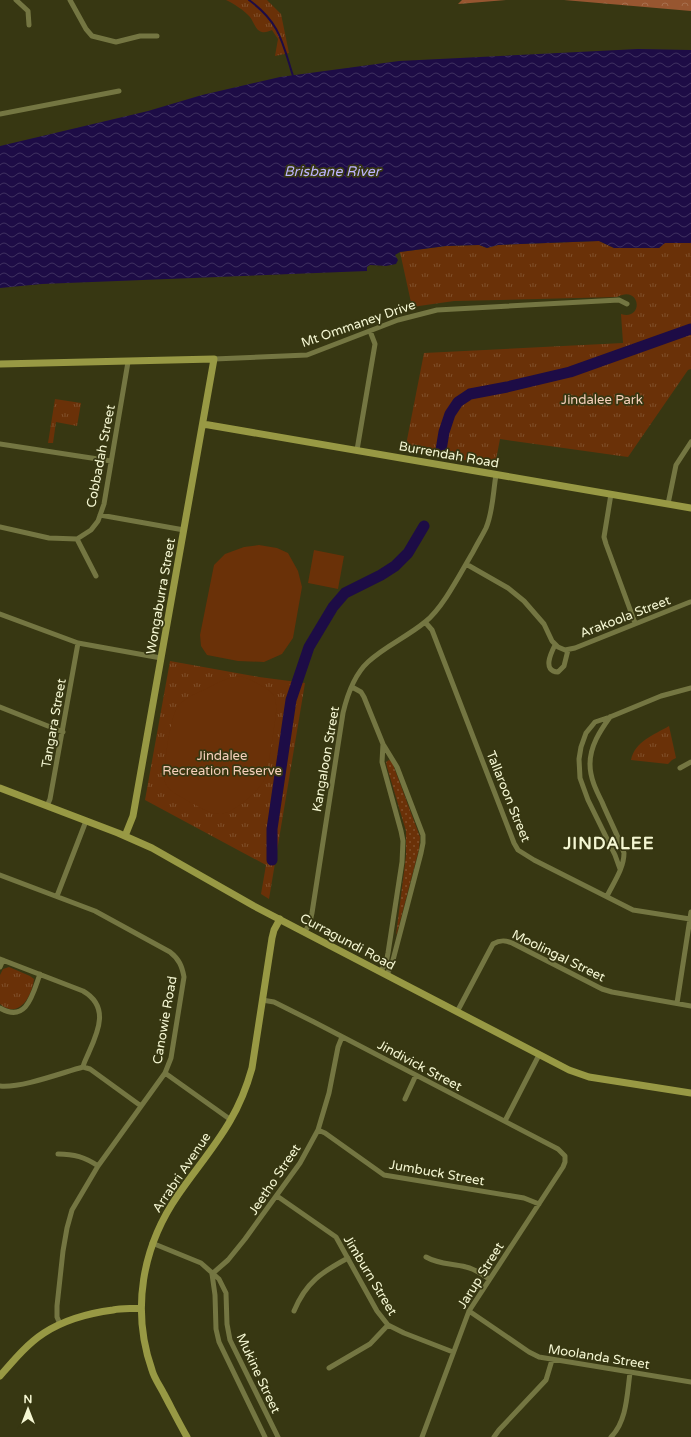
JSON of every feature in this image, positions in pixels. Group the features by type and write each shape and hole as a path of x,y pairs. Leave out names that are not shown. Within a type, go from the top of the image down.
{"street":[{"path":"16,0 28,11 29,25"},
{"path":"70,0 86,29 92,36 116,42 140,36 157,36"},
{"path":"0,114 119,91"},
{"name":"Mt Ommaney Drive","path":"0,364 128,362 307,356 370,331 428,312 454,308 619,300 627,304"},
{"path":"357,450 374,344 370,331"},
{"name":"Wongaburra Street","path":"126,836 133,816 214,359"},
{"name":"Cobbadah Street","path":"78,539 91,530 98,521 104,504 128,362"},
{"name":"Burrendah Road","path":"203,424 691,508"},
{"path":"668,504 676,466 691,442"},
{"path":"0,444 111,461"},
{"name":"Kangaloon Street","path":"305,932 310,922 312,913 343,713 352,687 368,662 381,651 425,622 435,612 466,564 486,528 496,475"},
{"path":"610,494 604,537 635,623"},
{"path":"100,515 184,530"},
{"path":"0,527 49,538 78,539 96,576"},
{"path":"466,564 508,588 524,601 544,624 555,645"},
{"name":"Arakoola Street","path":"568,650 562,669 558,672 549,668 548,662 555,645 562,649 568,650 690,602"},
{"path":"0,614 78,643 161,658"},
{"name":"Tallaroon Street","path":"425,622 432,630 518,850 534,860 633,910 690,919"},
{"name":"Tangara Street","path":"48,806 63,732 78,643"},
{"path":"352,687 361,692 364,697 382,741 398,767 421,828 423,840 421,853 399,935 384,974"},
{"path":"620,869 588,800 580,778 579,759 586,733 595,722 661,696 691,688"},
{"path":"0,707 63,732"},
{"path":"607,896 624,860 624,853 591,776 590,764 596,738 610,717"},
{"path":"382,741 382,762 403,841 402,862 384,974"},
{"path":"680,768 691,762"},
{"name":"Curragundi Road","path":"0,788 126,836 152,848 280,919 569,1070 582,1075 691,1093"},
{"path":"57,896 86,821"},
{"name":"Canowie Road","path":"0,875 95,911 170,952 177,957 184,977 171,1058 165,1073 98,1166 72,1210 63,1251 57,1306 57,1317 60,1324"},
{"path":"677,1003 691,912"},
{"name":"Arrabri Avenue","path":"187,1437 152,1371 144,1341 141,1308 146,1265 158,1227 174,1201 231,1120 247,1087 252,1068 272,938 274,930 280,919"},
{"name":"Moolingal Street","path":"458,1012 494,944 500,940 512,943 602,989 691,1006"},
{"path":"0,967 1,960 40,974 91,996 97,1005 99,1012 97,1033 83,1067"},
{"path":"0,1008 13,1012 26,1007 30,1002 40,974"},
{"name":"Jindivick Street","path":"262,1000 274,1002 283,1006 558,1149 565,1156"},
{"name":"Jeetho Street","path":"212,1274 228,1260 245,1239 300,1163 318,1130 329,1093 338,1047 342,1037"},
{"path":"505,1121 539,1055"},
{"path":"0,1086 9,1087 83,1067 90,1069 142,1106"},
{"path":"165,1073 231,1120"},
{"path":"405,1099 416,1076"},
{"name":"Jumbuck Street","path":"318,1130 325,1133 384,1175 524,1198 539,1204"},
{"path":"58,1154 78,1155 89,1159 98,1166"},
{"name":"Jarup Street","path":"422,1437 469,1311 563,1167 565,1156"},
{"name":"Jimburn Street","path":"277,1196 336,1237 377,1311 388,1325 404,1333 453,1352"},
{"name":"Mukine Street","path":"152,1243 197,1261 220,1280 226,1293 227,1328 230,1340 278,1437"},
{"path":"426,1257 435,1262 466,1267 489,1279"},
{"path":"294,1311 298,1300 311,1282 327,1269 348,1258"},
{"name":"Mukine Street","path":"212,1274 215,1296 216,1325 219,1342 265,1437"},
{"path":"0,1376 20,1354 43,1333 60,1324 82,1316 114,1310 141,1308"},
{"name":"Moolanda Street","path":"469,1311 529,1352 539,1357 691,1382"},
{"path":"330,1368 370,1344 388,1325"},
{"path":"494,1437 546,1380 552,1360"},
{"path":"611,1437 622,1417 625,1407 630,1373"}],"green space":[{"path":"226,0 267,0 281,14 289,53 275,56 278,39 272,30 264,32 260,31 256,28 248,14"},
{"path":"462,0 506,0 458,4"},
{"path":"564,0 691,0 691,11"},
{"name":"Jindalee Park","path":"599,241 614,248 659,248 664,243 691,243 691,369 688,370 628,457 500,439 495,465 405,450 424,353 623,343 621,314 628,315 633,312 637,303 631,295 625,294 617,297 454,301 412,307 400,252 446,246 479,245 487,248 498,245"},
{"path":"55,399 81,403 77,426 56,422 53,443 48,443"},
{"path":"259,545 277,548 288,553 298,571 302,587 293,638 282,654 264,662 238,661 207,655 201,646 200,635 214,565 225,554 244,547"},
{"path":"314,550 344,556 338,589 308,583"},
{"name":"Jindalee Recreation Reserve","path":"170,661 259,677 305,683 269,899 261,894 266,865 145,800"},
{"path":"241,676 269,690 274,696 276,716 268,765 262,784 243,803 226,813 215,814 206,811 186,800 173,792 167,786 164,778 164,772 169,737 173,718 176,710 182,702 223,681"},
{"path":"669,726 676,758 668,764 631,760 633,753 641,743"},
{"path":"389,760 392,762 420,837 419,849 396,935 406,856 406,831 387,767 386,762"},
{"path":"9,967 34,979 31,992 19,1008 7,1008 0,1004 0,975 3,969"}],"water":[{"name":"Brisbane River","path":"638,49 691,50 691,243 665,243 659,248 614,248 599,241 498,245 487,248 479,245 446,246 400,252 395,255 398,260 396,264 386,266 370,265 367,267 367,271 42,284 0,288 0,146 148,111 202,95 280,77 399,61"}],"waterway":[{"path":"249,0 259,8 274,25 282,43 293,76"},
{"path":"441,450 444,432 450,414 458,402 470,394 570,372 691,329"},
{"path":"272,860 272,829 291,700 309,647 333,607 345,593 381,575 395,566 408,553 424,526"}],"district":[{"name":"JINDALEE","path":"609,843"}]}
